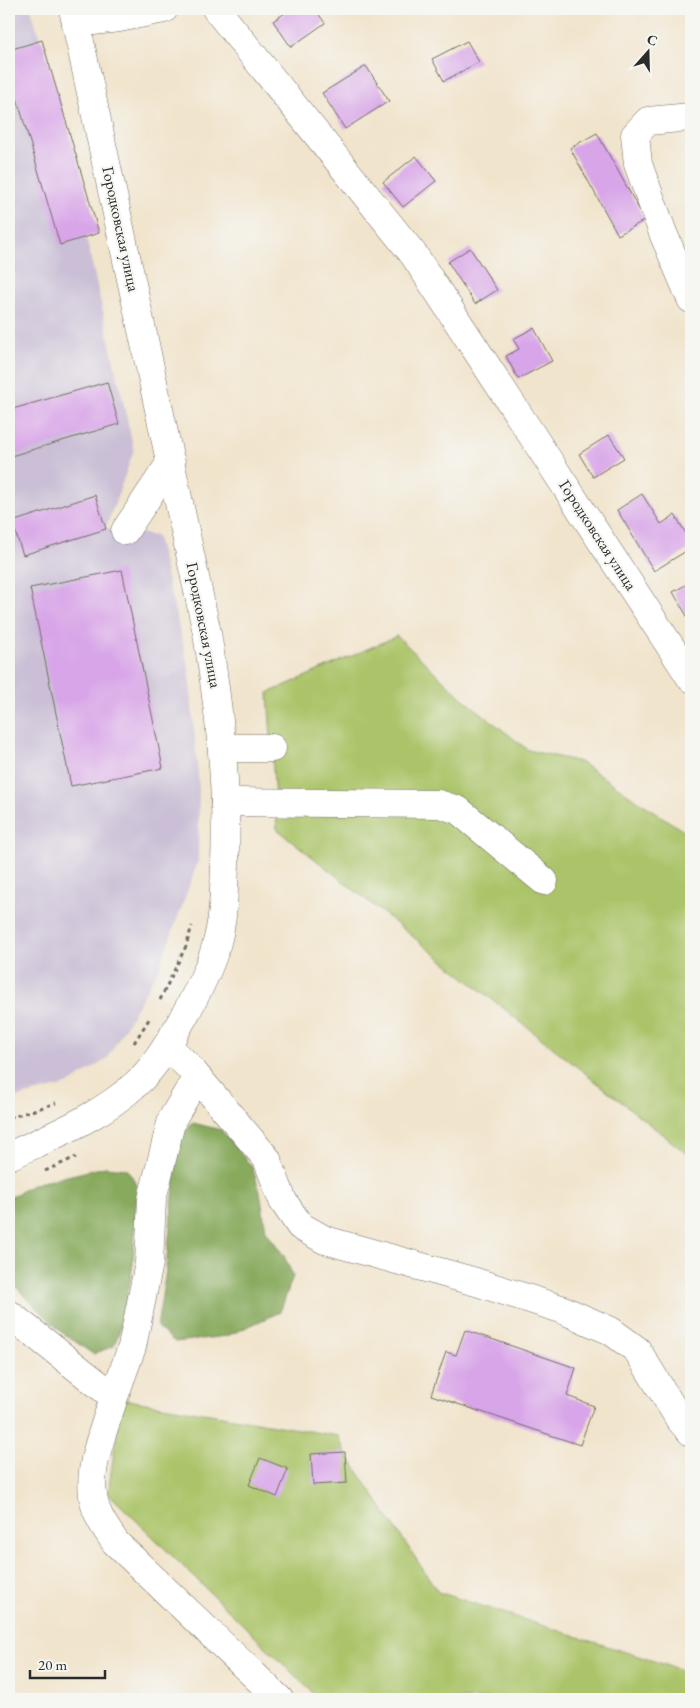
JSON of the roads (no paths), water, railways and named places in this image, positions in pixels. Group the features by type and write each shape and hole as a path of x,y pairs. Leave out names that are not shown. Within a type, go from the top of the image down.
{"street":[{"path":"75,16 120,18 164,9"},
{"name":"Городковская улица","path":"216,9 414,255 691,678"},
{"name":"Городковская улица","path":"9,1156 101,1110 138,1083 167,1046 192,1003 216,946 224,901 225,802 222,748 207,633 75,16"},
{"path":"691,117 648,121 636,135 638,164 662,233 691,299"},
{"path":"125,532 171,462"},
{"path":"222,748 272,748"},
{"path":"225,802 439,804 458,810 544,881"},
{"path":"167,1046 197,1077 267,1159 284,1201 300,1226 325,1240 476,1282 560,1309 611,1331 637,1350 680,1420 691,1432"},
{"path":"197,1077 172,1119 152,1199 149,1263 132,1347 99,1446 91,1485 98,1515 115,1542 279,1699"},
{"path":"9,1314 114,1397"}]}
